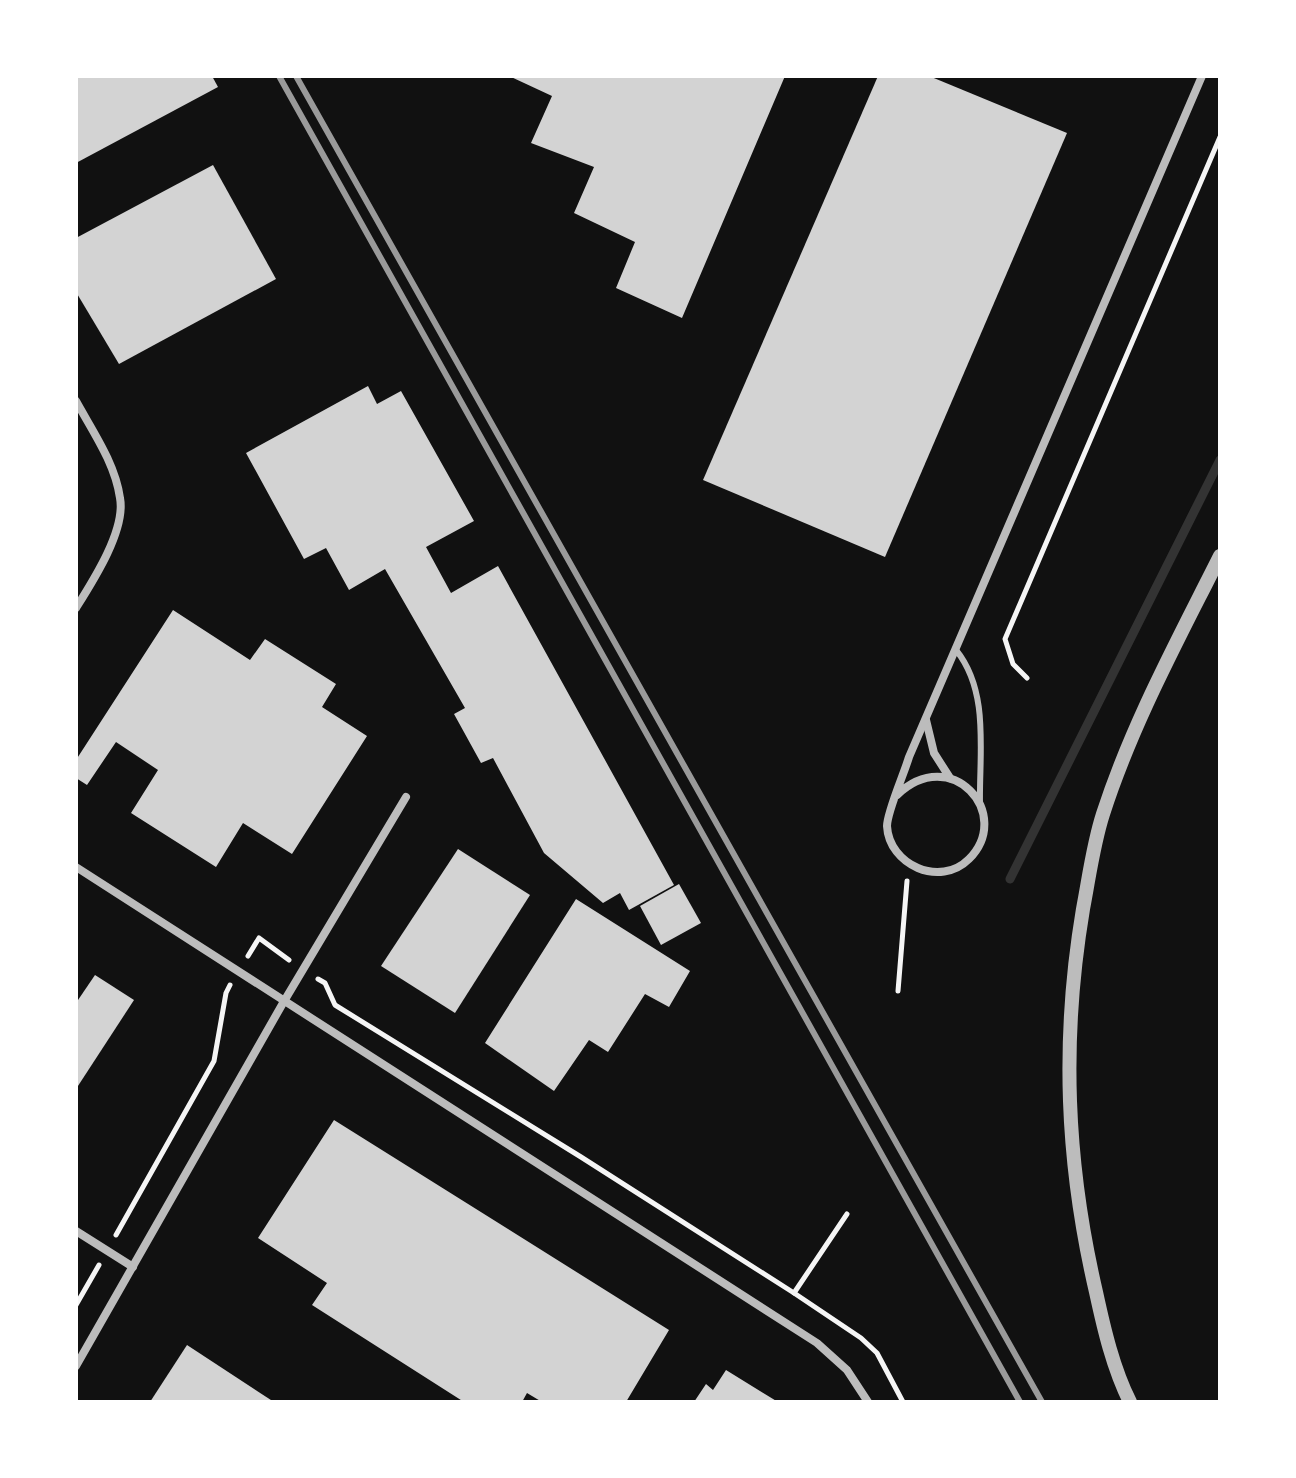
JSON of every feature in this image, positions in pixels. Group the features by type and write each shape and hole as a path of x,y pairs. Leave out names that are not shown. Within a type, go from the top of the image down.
{"street":[{"path":"897,795 908,784 922,778 950,778 962,784 980,804 984,819 983,835 977,849 967,861 953,869 922,871 908,864 889,840 889,809 1202,76"},
{"path":"76,401 112,467 121,501 115,535 76,608"},
{"path":"1130,1402 1113,1358 1083,1238 1071,1150 1068,1036 1079,936 1102,817 1130,741 1220,556"},
{"path":"926,720 934,753 950,778"},
{"path":"76,1366 283,1003 406,797"},
{"path":"76,867 283,1003 817,1343 847,1370 868,1402"},
{"path":"76,1231 133,1267"}],"lane":[{"path":"956,650 967,664 979,693 980,804"}],"path":[{"path":"1027,678 1013,664 1005,639 1220,137"},
{"path":"898,991 908,864"},
{"path":"76,1305 214,1061 226,993 259,938 325,983 335,1005 581,1157 861,1338 877,1353 903,1402"},
{"path":"794,1293 847,1214"}],"building":[{"path":"76,76 212,76 218,87 76,163"},
{"path":"509,76 785,76 682,318 616,288 635,242 574,213 594,167 531,143 552,96"},
{"path":"878,76 929,76 1067,133 885,557 703,480"},
{"path":"213,165 276,279 119,364 76,292 76,238"},
{"path":"368,386 377,404 401,391 474,521 426,547 451,593 498,566 674,885 629,910 620,893 603,903 544,853 493,758 481,763 454,714 465,708 385,569 349,590 326,548 304,559 246,453"},
{"path":"173,610 250,660 265,639 336,684 322,707 367,736 292,854 243,823 216,867 131,813 158,770 116,742 87,785 76,778 76,760"},
{"path":"458,849 530,895 455,1013 381,966"},
{"path":"679,884 701,923 661,945 640,906"},
{"path":"576,899 690,971 669,1007 645,994 608,1052 589,1040 554,1091 485,1043"},
{"path":"95,975 134,1000 76,1089 76,1003"},
{"path":"334,1120 669,1330 626,1402 542,1402 527,1393 522,1402 464,1402 312,1305 327,1283 258,1238"},
{"path":"187,1345 274,1402 150,1402"},
{"path":"726,1370 778,1402 694,1402 706,1384 713,1390"}],"waterway":[{"path":"1010,879 1220,460"}],"railway":[{"path":"279,76 1020,1402"},
{"path":"296,76 1042,1402"}]}
